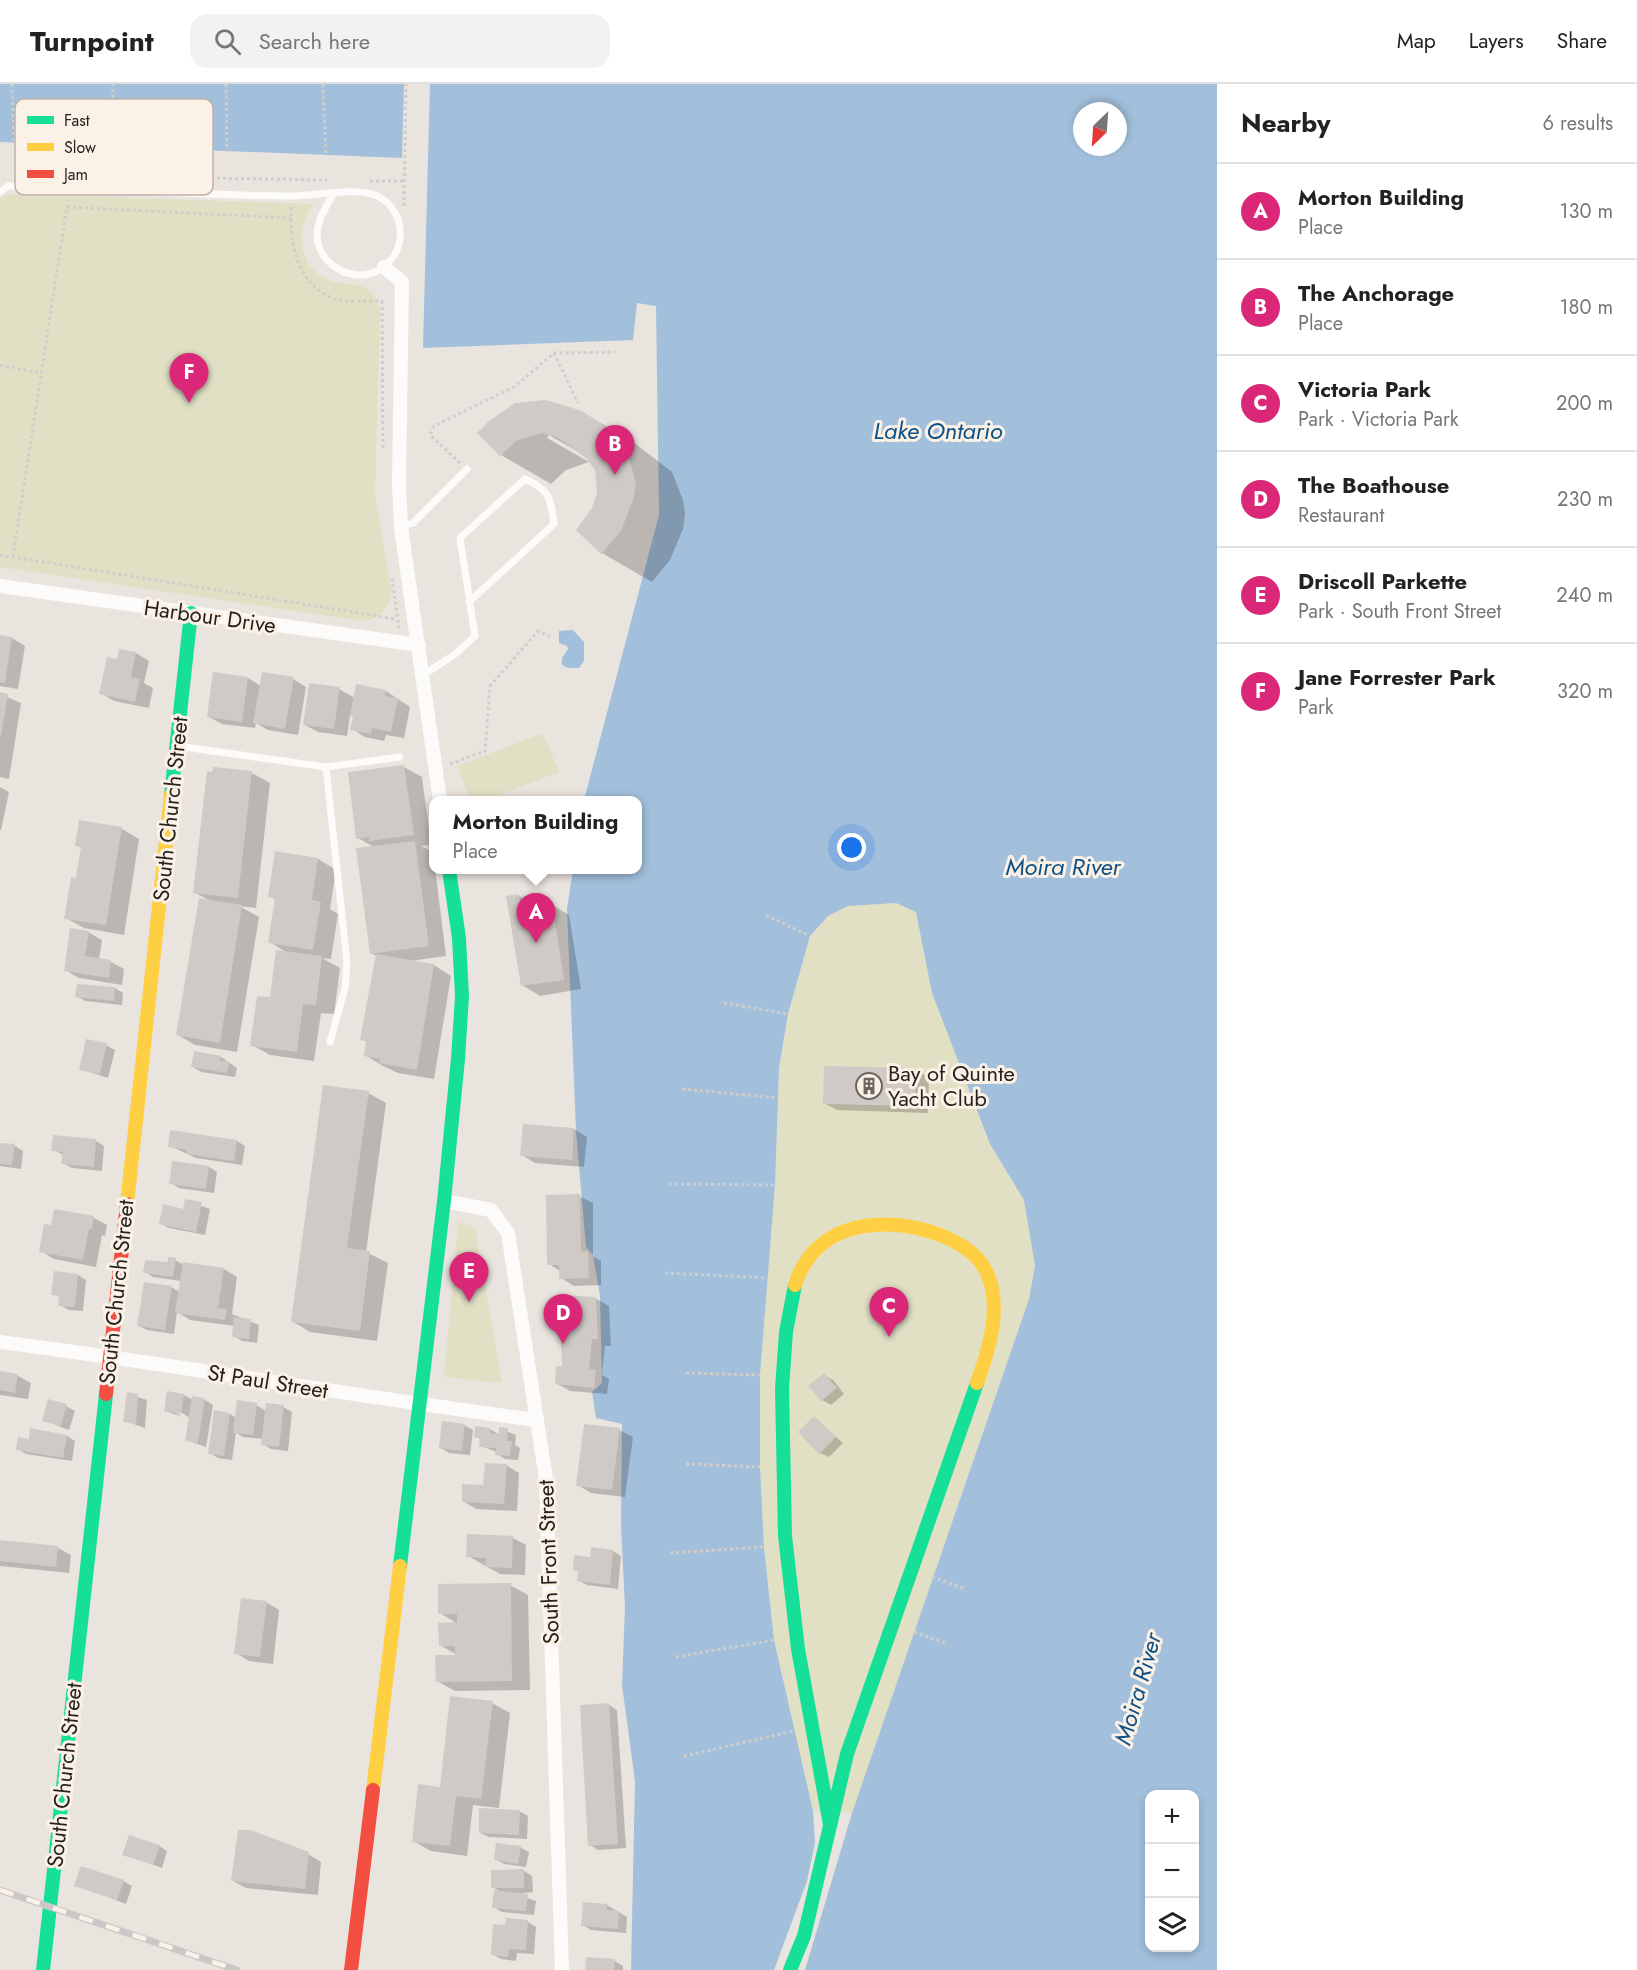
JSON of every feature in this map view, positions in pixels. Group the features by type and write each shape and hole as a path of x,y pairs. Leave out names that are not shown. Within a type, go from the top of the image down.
{"street":[{"path":"384,267 402,282 399,485 401,527 439,796"},
{"name":"Harbour Drive","path":"0,586 419,645"},
{"name":"South Church Street","path":"43,1970 191,613"},
{"path":"351,1970 444,1201 462,996 459,939 450,874"},
{"name":"South Front Street","path":"444,1201 491,1210 508,1233 537,1420 546,1479 562,1970"},
{"path":"790,1970 804,1936 847,1754 987,1355 994,1312 986,1270 970,1250 944,1235 898,1225 864,1224 834,1235 810,1252 796,1279 783,1357 780,1450 794,1624 830,1825"},
{"name":"St Paul Street","path":"0,1342 109,1356 418,1405 537,1420"}],"lane":[{"path":"0,192 8,186 15,186"},
{"path":"213,193 291,196 364,192 377,196 388,204 396,215 400,230 400,243 395,255 384,267 372,273 357,275 342,272 325,257 317,237 319,220 333,194"},
{"path":"401,527 413,523 466,469"},
{"path":"423,675 454,655 476,636 469,602 460,538 525,479 539,486 549,495 554,524 469,602"},
{"path":"177,746 326,767 400,757"},
{"path":"326,767 347,962 345,988 330,1042"}],"path":[{"path":"12,84 14,142"},
{"path":"226,84 227,152"},
{"path":"323,84 327,156"},
{"path":"368,180 404,181 406,84"},
{"path":"213,178 333,180"},
{"path":"13,557 69,195"},
{"path":"67,207 291,218"},
{"path":"466,469 430,435 434,426 514,387 554,353 615,352"},
{"path":"554,353 578,403"},
{"path":"0,365 40,373"},
{"path":"0,555 396,619"},
{"path":"436,769 485,751 490,686 538,631 551,637"},
{"path":"766,915 810,936"},
{"path":"724,1003 788,1014"},
{"path":"682,1089 777,1098"},
{"path":"669,1184 775,1185"},
{"path":"665,1273 767,1278"},
{"path":"686,1373 760,1375"},
{"path":"686,1464 760,1467"},
{"path":"670,1553 764,1547"},
{"path":"932,1577 966,1589"},
{"path":"914,1632 948,1644"},
{"path":"676,1657 774,1640"},
{"path":"684,1756 794,1731"}],"green space":[{"path":"7,194 314,204 308,214 302,236 302,246 310,266 329,280 366,288 374,295 380,311 375,494 392,594 382,613 362,621 0,567 0,198"},
{"path":"543,733 559,772 497,796 468,796 457,766"},
{"path":"896,903 916,911 932,993 990,1144 1024,1199 1035,1266 1029,1299 852,1813 813,1811 774,1640 764,1547 760,1467 760,1375 775,1185 779,1068 788,1014 810,936 828,916 848,906"},
{"path":"458,1222 475,1227 502,1383 444,1377"}],"water":[{"path":"0,84 404,84 402,158 213,150 213,99 15,99 15,143 0,142"},
{"path":"430,84 1217,84 1217,1970 805,1970 852,1813 1029,1299 1035,1266 1024,1200 990,1144 932,993 916,912 896,903 848,906 828,916 810,936 788,1014 779,1068 775,1185 760,1375 760,1467 764,1547 774,1640 813,1811 815,1843 807,1881 774,1970 631,1970 635,1781 622,1685 625,1607 621,1526 622,1424 596,1418 592,1392 602,1383 600,1296 593,1255 586,1247 576,1131 567,909 572,874 642,874 642,796 585,796 659,515 656,306 637,303 633,340 423,348"},
{"path":"573,630 584,642 584,661 579,668 568,668 562,665 562,658 568,649 567,646 559,643 559,631"}],"building":[{"path":"546,400 582,411 609,429 622,442 629,458 636,484 633,500 621,531 601,554 576,530 592,508 597,493 595,470 586,458 557,437 542,433 516,441 500,456 477,433 489,421 515,403"},
{"path":"0,635 12,637 5,683 0,682"},
{"path":"119,649 136,652 131,677 140,679 135,702 99,694 107,657 117,659"},
{"path":"213,672 248,677 242,722 207,717"},
{"path":"262,672 294,677 285,729 253,723"},
{"path":"309,683 340,687 334,729 303,725"},
{"path":"356,684 386,690 385,696 398,698 391,732 372,728 371,734 350,730 353,717 350,716"},
{"path":"0,692 8,694 1,736 0,736"},
{"path":"404,765 414,835 369,841 369,837 356,839 348,772"},
{"path":"213,767 252,771 238,898 193,893 207,771 212,772"},
{"path":"79,820 122,827 106,925 64,919 71,877 76,878 81,847 75,846"},
{"path":"415,841 429,946 370,954 356,848"},
{"path":"275,851 318,858 312,900 321,902 313,950 268,943 275,898 268,897"},
{"path":"519,894 520,901 525,901 529,907 552,903 564,980 521,986 506,896"},
{"path":"199,898 242,905 220,1043 176,1035"},
{"path":"70,928 89,931 85,956 111,960 109,978 64,971"},
{"path":"276,950 322,956 316,1005 303,1004 297,1052 250,1046 257,996 270,997"},
{"path":"376,954 434,964 417,1070 379,1063 380,1059 364,1056 366,1041 360,1040"},
{"path":"77,984 115,987 114,1001 75,997"},
{"path":"86,1039 107,1043 100,1074 79,1070"},
{"path":"194,1051 221,1056 220,1061 229,1062 227,1073 191,1067"},
{"name":"Bay of Quinte Yacht Club","path":"824,1066 916,1068 915,1106 823,1104"},
{"path":"323,1085 369,1091 347,1248 370,1251 360,1331 291,1322"},
{"path":"523,1124 574,1128 572,1160 520,1156"},
{"path":"170,1130 237,1140 234,1161 186,1154 187,1150 168,1147"},
{"path":"53,1135 96,1139 94,1167 61,1164 63,1152 51,1151"},
{"path":"0,1143 15,1144 12,1165 0,1164"},
{"path":"172,1161 209,1166 206,1189 169,1184"},
{"path":"580,1194 581,1252 588,1251 589,1278 559,1279 559,1265 547,1265 546,1195"},
{"path":"185,1199 202,1202 196,1232 159,1224 163,1204 183,1209"},
{"path":"54,1209 94,1216 83,1260 39,1252 44,1224 51,1225"},
{"path":"168,1257 176,1258 173,1277 143,1273 145,1260 168,1262"},
{"path":"183,1262 224,1268 218,1308 227,1309 225,1320 175,1313"},
{"path":"54,1271 78,1274 75,1307 58,1306 59,1296 51,1295"},
{"path":"144,1282 172,1286 165,1330 137,1326"},
{"path":"559,1295 596,1297 598,1339 592,1339 589,1369 596,1370 594,1388 555,1384 556,1366 562,1366"},
{"path":"234,1317 251,1319 249,1339 232,1337"},
{"path":"0,1371 18,1374 15,1393 0,1390"},
{"path":"824,1373 837,1388 821,1401 808,1386"},
{"path":"167,1391 184,1394 181,1414 164,1411"},
{"path":"127,1392 138,1394 136,1424 123,1422"},
{"path":"192,1396 205,1398 198,1443 185,1441"},
{"path":"48,1399 67,1404 61,1426 42,1421"},
{"path":"237,1400 257,1403 253,1435 233,1433"},
{"path":"266,1403 284,1405 279,1447 261,1445"},
{"path":"214,1410 230,1413 224,1456 208,1454"},
{"path":"814,1416 836,1437 819,1454 798,1432"},
{"path":"442,1421 465,1424 462,1451 439,1448"},
{"path":"584,1424 620,1428 612,1490 576,1486"},
{"path":"475,1426 490,1428 490,1433 499,1434 499,1427 508,1428 507,1441 512,1441 510,1456 495,1455 496,1448 479,1447 480,1438 474,1437"},
{"path":"30,1428 67,1435 63,1458 16,1450 18,1437 29,1439"},
{"path":"485,1463 507,1464 504,1504 462,1502 462,1484 483,1485"},
{"path":"467,1534 513,1536 512,1568 485,1567 486,1558 466,1557"},
{"path":"0,1540 58,1546 56,1567 0,1561"},
{"path":"591,1547 613,1550 610,1585 577,1581 578,1571 573,1570 574,1555 590,1557"},
{"path":"511,1583 512,1681 436,1682 435,1655 455,1655 455,1646 439,1646 438,1623 457,1622 457,1614 438,1614 438,1584"},
{"path":"241,1598 267,1601 260,1657 234,1654"},
{"path":"450,1696 493,1701 481,1799 456,1796 450,1846 412,1842 418,1784 440,1787"},
{"path":"609,1703 618,1844 588,1846 580,1705"},
{"path":"479,1808 520,1810 519,1835 479,1833"},
{"path":"238,1830 251,1830 309,1852 305,1889 231,1881"},
{"path":"129,1835 160,1845 153,1865 122,1855"},
{"path":"496,1843 521,1846 518,1864 494,1860"},
{"path":"81,1866 124,1880 117,1900 74,1886"},
{"path":"524,1869 524,1888 491,1888 491,1870"},
{"path":"494,1890 528,1894 526,1911 492,1908"},
{"path":"583,1902 607,1904 607,1910 619,1911 618,1929 581,1926"},
{"path":"506,1918 528,1920 526,1950 509,1949 508,1957 491,1955 493,1924 505,1925"},
{"path":"586,1957 615,1959 614,1970 585,1970"}],"railway":[{"path":"0,1890 237,1970"}],"traffic: fast":[{"path":"171,795 191,613"},
{"path":"400,1566 444,1201 458,1059 462,996 459,938 450,874"},
{"path":"795,1285 786,1332 782,1389 785,1536 798,1649 830,1825"},
{"path":"790,1970 804,1936 847,1754 977,1383"},
{"path":"43,1970 106,1394"}],"traffic: slow":[{"path":"127,1204 171,795"},
{"path":"795,1285 805,1264 818,1247 854,1228 897,1225 919,1228 954,1241 972,1254 982,1265 991,1284 994,1313 990,1342 977,1383"},
{"path":"373,1790 400,1566"}],"traffic: jam":[{"path":"106,1394 127,1204"},
{"path":"351,1970 373,1790"}],"place":[{"name":"Jane Forrester Park","path":"189,403"},
{"name":"The Anchorage","path":"615,475"},
{"name":"Morton Building","path":"536,943"},
{"name":"Bay of Quinte Yacht Club","path":"869,1086"},
{"name":"Driscoll Parkette","path":"469,1302"},
{"name":"Victoria Park","path":"889,1337"},
{"name":"The Boathouse","path":"563,1344"}],"water label":[{"name":"Lake Ontario","path":"938,431"},
{"name":"Moira River","path":"1063,867"},
{"name":"Moira River","path":"1138,1689"}]}
